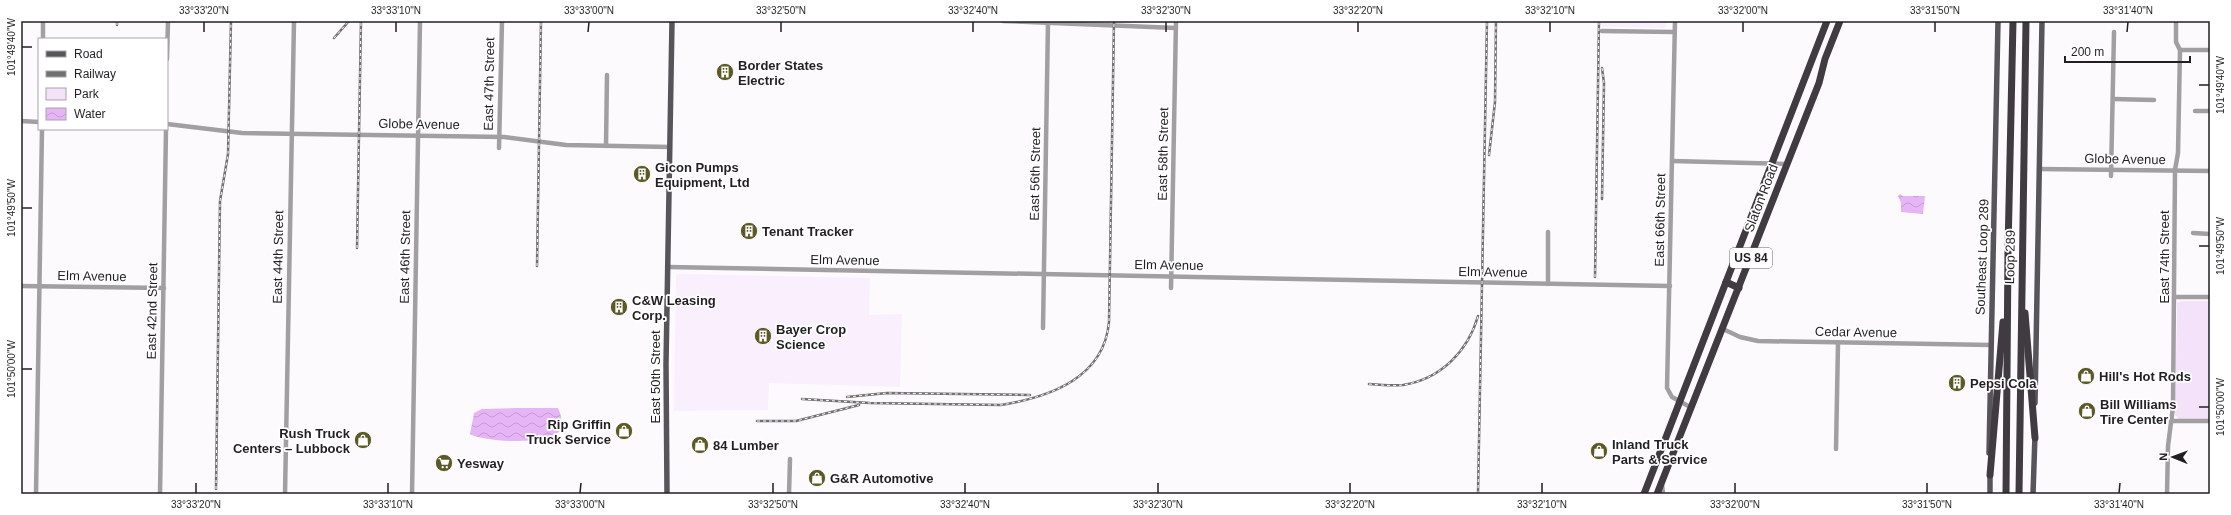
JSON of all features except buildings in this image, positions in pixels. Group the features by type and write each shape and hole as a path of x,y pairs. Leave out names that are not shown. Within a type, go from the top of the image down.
{"highway":[{"name":"Slaton Road","path":"1644,494 1827,21"},
{"name":"Slaton Road","path":"1657,494 1787,164 1840,21"},
{"name":"Loop 289","path":"2006,494 2012,21"},
{"name":"Loop 289","path":"2019,494 2021,276 2026,21"},
{"path":"2025,57 2030,21"},
{"path":"1990,475 2008,250"},
{"path":"2021,276 2024,292 2027,359 2035,438"},
{"path":"1726,282 1739,288"}],"main road":[{"name":"East 50th Street","path":"667,494 665,397 672,21"},
{"name":"Southeast Loop 289","path":"1990,494 1991,345 1998,21"},
{"path":"2034,494 2042,21"}],"street":[{"path":"43,21 43,38"},
{"path":"168,21 168,38"},
{"name":"East 44th Street","path":"285,494 294,21"},
{"name":"East 46th Street","path":"412,494 420,21"},
{"name":"East 47th Street","path":"499,148 502,21"},
{"path":"1003,21 1176,28"},
{"name":"East 58th Street","path":"1171,288 1176,21"},
{"name":"East 66th Street","path":"1675,21 1667,388 1669,394 1679,402 1690,407"},
{"name":"East 74th Street","path":"2167,494 2175,297 2175,170 2178,153 2180,50 2176,42 2176,21"},
{"name":"East 56th Street","path":"1043,328 1048,22"},
{"path":"1602,31 1674,32"},
{"path":"2111,176 2114,32"},
{"path":"2180,50 2210,50"},
{"path":"606,146 607,75"},
{"path":"2113,99 2154,100"},
{"path":"2195,111 2210,111"},
{"path":"21,121 38,122"},
{"name":"Globe Avenue","path":"168,124 228,132 500,137 553,144 670,147"},
{"path":"36,494 42,130"},
{"name":"East 42nd Street","path":"160,494 166,130"},
{"path":"1672,162 1787,164"},
{"name":"Globe Avenue","path":"2039,169 2210,171"},
{"path":"1548,232 1548,284"},
{"path":"2193,233 2210,234"},
{"name":"Elm Avenue","path":"668,268 1670,286"},
{"name":"Elm Avenue","path":"21,286 164,288"},
{"path":"2175,297 2210,297"},
{"name":"Cedar Avenue","path":"1723,329 1758,341 1991,345"},
{"path":"1836,449 1838,343"},
{"path":"2171,420 2210,421"},
{"path":"790,459 790,494"},
{"path":"1662,481 1663,494"}],"shaded area":[{"path":"1601,21 1667,21 1666,28 1601,27"},
{"path":"676,274 870,278 869,315 902,314 900,387 769,383 768,410 674,411"}],"green space":[{"path":"2181,301 2210,301 2210,420 2179,419 2175,415 2177,303"}],"water":[{"path":"1900,194 1903,196 1925,196 1923,214 1901,212 1901,203 1898,196"},
{"path":"558,408 561,416 561,430 554,435 544,438 517,441 503,441 470,434 474,413 482,409"}],"railway":[{"path":"216,489 220,201 228,154 231,21"},
{"path":"334,38 349,21"},
{"path":"357,248 361,21"},
{"path":"537,266 541,21"},
{"path":"802,399 870,403 1001,405 1038,397 1072,382 1086,371 1097,357 1105,341 1109,322 1114,21"},
{"path":"1478,494 1487,21"},
{"path":"1489,155 1495,102 1496,21"},
{"path":"1595,277 1599,21"},
{"path":"1602,68 1604,83 1602,199"},
{"path":"1369,384 1403,385 1417,382 1441,370 1460,352 1467,341 1478,316"},
{"path":"847,397 887,393 1030,395"},
{"path":"757,421 796,421 859,405"}],"place":[{"name":"Border States Electric","path":"725,72"},
{"name":"Gicon Pumps Equipment, Ltd","path":"642,174"},
{"name":"Tenant Tracker","path":"749,231"},
{"name":"C&W Leasing Corp.","path":"619,307"},
{"name":"Bayer Crop Science","path":"763,336"},
{"name":"Hill's Hot Rods","path":"2086,376"},
{"name":"Pepsi Cola","path":"1957,383"},
{"name":"Bill Williams Tire Center","path":"2087,411"},
{"name":"Rip Griffin Truck Service","path":"624,431"},
{"name":"Rush Truck Centers – Lubbock","path":"363,440"},
{"name":"84 Lumber","path":"700,445"},
{"name":"Inland Truck Parts & Service","path":"1599,451"},
{"name":"Yesway","path":"444,463"},
{"name":"G&R Automotive","path":"817,478"}]}
